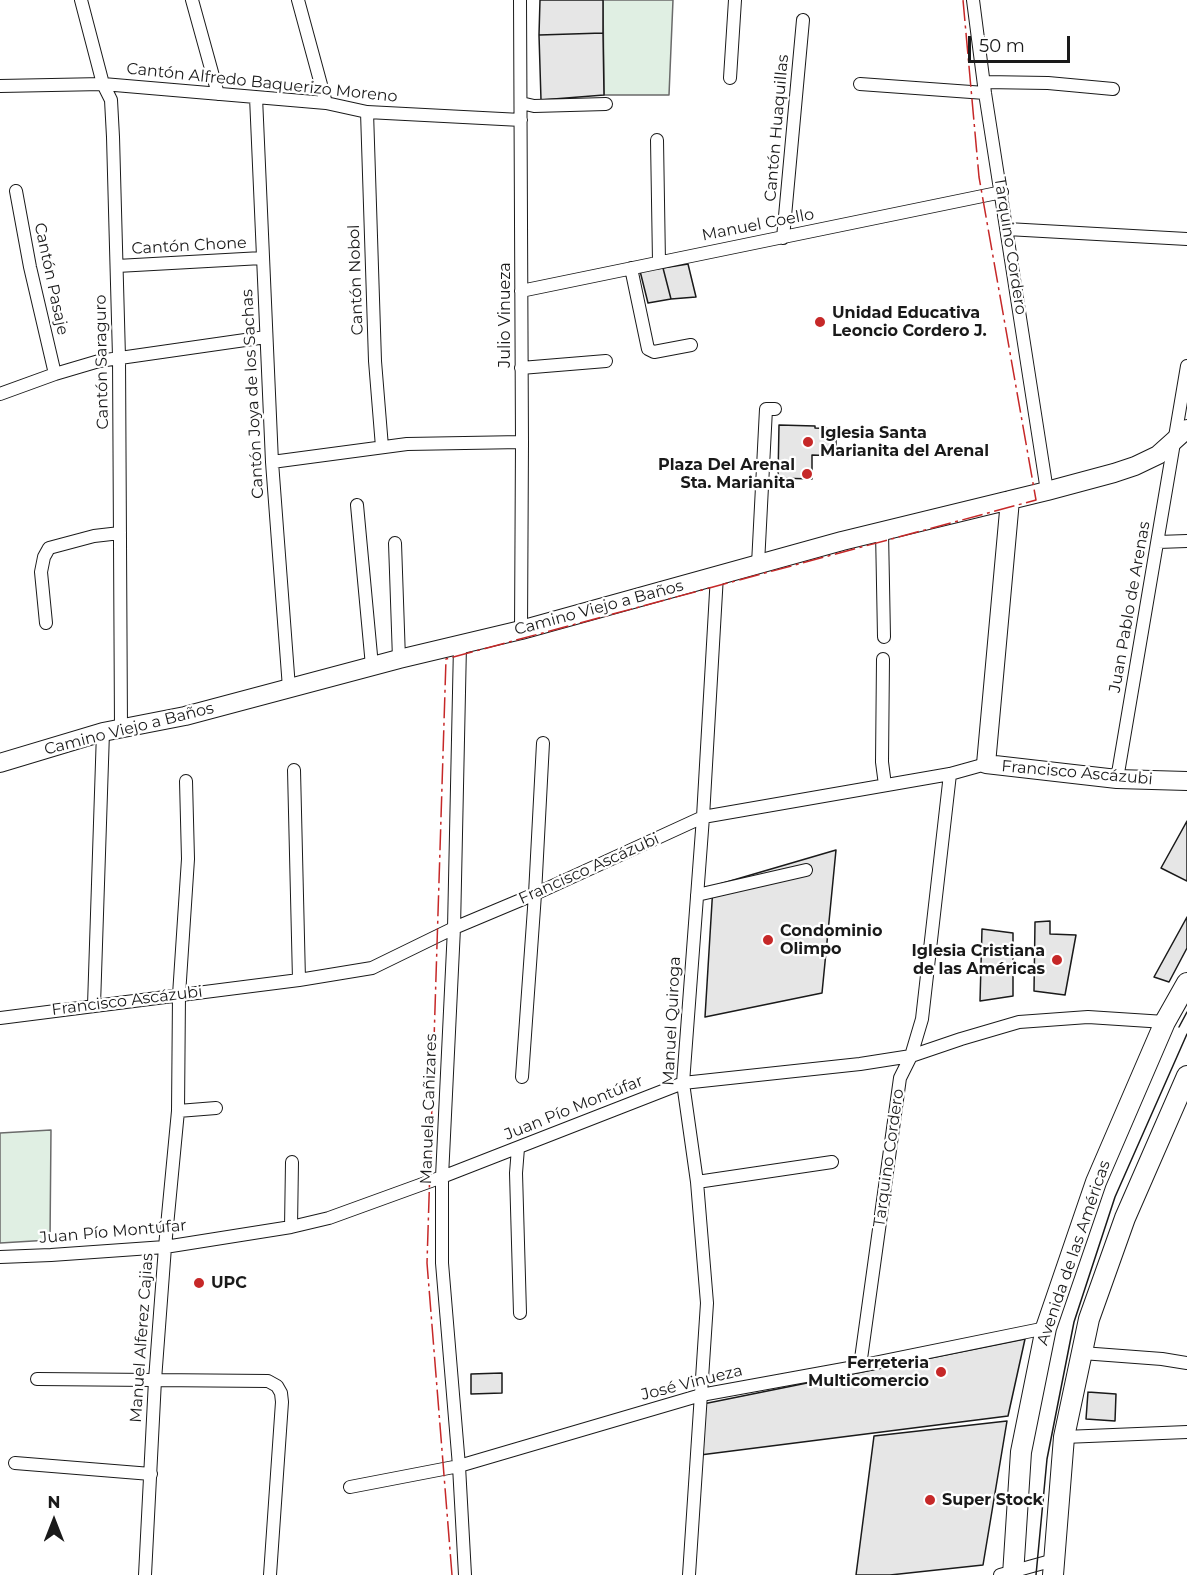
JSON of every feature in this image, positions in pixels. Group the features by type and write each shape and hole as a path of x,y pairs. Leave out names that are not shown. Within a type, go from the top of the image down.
{"main road":[{"name":"Avenida de las Américas","path":"1009,1574 1021,1452 1046,1328 1096,1182 1166,1022 1187,983"},
{"path":"1053,1568 1064,1437 1089,1319 1125,1218 1187,1076"}],"street":[{"name":"Cantón Saraguro","path":"81,0 104,84 111,100 119,357 120,533 112,730 94,1005"},
{"path":"192,0 218,94"},
{"path":"298,0 326,104"},
{"name":"Julio Vinueza","path":"520,0 521,630"},
{"path":"730,78 735,0"},
{"name":"Tarquino Cordero","path":"973,0 1047,491"},
{"name":"Cantón Huaquillas","path":"783,238 803,20"},
{"name":"Cantón Alfredo Baquerizo Moreno","path":"0,86 104,84 326,104 367,112 521,120"},
{"path":"860,84 985,87 1048,84 1113,89"},
{"name":"Cantón Joya de los Sachas","path":"256,97 272,462 289,688"},
{"path":"521,103 534,106 606,104"},
{"name":"Cantón Nobol","path":"367,112 375,362 382,447"},
{"path":"657,140 659,262"},
{"name":"Cantón Pasaje","path":"16,191 30,267 55,374"},
{"name":"Manuel Coello","path":"521,291 1002,192"},
{"path":"1007,229 1187,239"},
{"name":"Cantón Chone","path":"117,266 262,258"},
{"path":"631,268 648,350 654,352 691,345"},
{"path":"0,394 99,361 266,337"},
{"path":"521,368 606,361"},
{"name":"Juan Pablo de Arenas","path":"1117,779 1158,542 1181,435 1187,366"},
{"path":"758,564 766,409 775,409"},
{"name":"Camino Viejo a Baños","path":"0,763 112,730 185,716 399,659 521,630 882,531 1047,491 1135,466 1158,455 1181,435"},
{"path":"272,462 382,447 447,442 522,442"},
{"path":"986,764 1010,500"},
{"path":"357,505 372,666"},
{"path":"882,531 884,638"},
{"path":"46,623 41,572 44,557 49,548 94,536 120,533"},
{"path":"1158,542 1187,541"},
{"path":"395,543 399,659"},
{"name":"Manuel Quiroga","path":"689,1575 707,1303 697,1182 683,1083 703,817 717,575"},
{"name":"Manuela Cañizares","path":"460,645 454,928 442,1177 442,1263 459,1466 465,1575"},
{"path":"883,658 882,762 885,785"},
{"path":"522,1077 536,894 543,743"},
{"name":"Francisco Ascázubi","path":"0,1018 299,980 372,968 454,928 536,894 703,817 950,774 986,764 1117,779 1187,781"},
{"path":"294,770 299,980"},
{"name":"Tarquino Cordero","path":"860,1366 900,1078 911,1056 922,1019 950,774"},
{"name":"Manuel Alferez Cajias","path":"145,1575 154,1380 178,1111 179,995 188,859 186,781"},
{"path":"697,895 806,870"},
{"name":"Juan Pío Montúfar","path":"0,1257 165,1246 291,1227 329,1218 442,1177 683,1083 860,1065 911,1056 1019,1022 1088,1017 1166,1022"},
{"path":"178,1111 216,1108"},
{"path":"518,1148 516,1173 520,1313"},
{"path":"291,1227 292,1162"},
{"path":"697,1182 832,1162"},
{"name":"José Vinueza","path":"350,1487 459,1466 700,1395 860,1366 1046,1328"},
{"path":"1082,1353 1187,1363"},
{"path":"37,1379 268,1381 277,1386 282,1402 270,1575"},
{"path":"1064,1437 1187,1432"},
{"path":"15,1463 151,1474"},
{"path":"1009,1574 1053,1568"}],"green space":[{"path":"603,0 673,0 669,95 604,95"},
{"path":"51,1130 50,1240 0,1243 0,1133"}],"building":[{"path":"540,0 603,0 603,33 539,35"},
{"path":"603,33 604,95 541,100 539,35"},
{"path":"688,264 696,297 671,299 663,268"},
{"path":"663,268 671,299 648,303 640,271"},
{"name":"Iglesia Santa Marianita del Arenal","path":"779,425 836,429 836,456 812,455 812,479 778,478"},
{"path":"1187,821 1187,881 1161,868"},
{"name":"Condominio Olimpo","path":"836,850 822,993 705,1017 713,886"},
{"path":"1187,917 1187,948 1169,982 1154,977"},
{"name":"Iglesia Cristiana de las Américas","path":"1050,921 1050,934 1076,935 1065,995 1034,991 1035,922"},
{"path":"982,929 1013,933 1013,996 980,1001"},
{"name":"Ferreteria Multicomercio","path":"1025,1339 1008,1416 700,1455 703,1404"},
{"path":"502,1373 502,1393 471,1394 471,1374"},
{"path":"1088,1392 1116,1394 1115,1421 1086,1419"},
{"name":"Super Stock","path":"1007,1421 983,1565 890,1575 856,1575 874,1436"}],"tram line":[{"path":"1179,1027 1187,1012"},
{"path":"1036,1575 1047,1459 1074,1322 1115,1197 1187,1034"}],"power":[{"path":"452,1575 427,1263 446,659 1036,500 979,177 963,0"}],"place":[{"name":"Unidad Educativa Leoncio Cordero J.","path":"820,322"},
{"name":"Iglesia Santa Marianita del Arenal","path":"808,442"},
{"name":"Plaza Del Arenal Sta. Marianita","path":"807,474"},
{"name":"Condominio Olimpo","path":"768,940"},
{"name":"Iglesia Cristiana de las Américas","path":"1057,960"},
{"name":"UPC","path":"199,1283"},
{"name":"Ferreteria Multicomercio","path":"941,1372"},
{"name":"Super Stock","path":"930,1500"}]}
